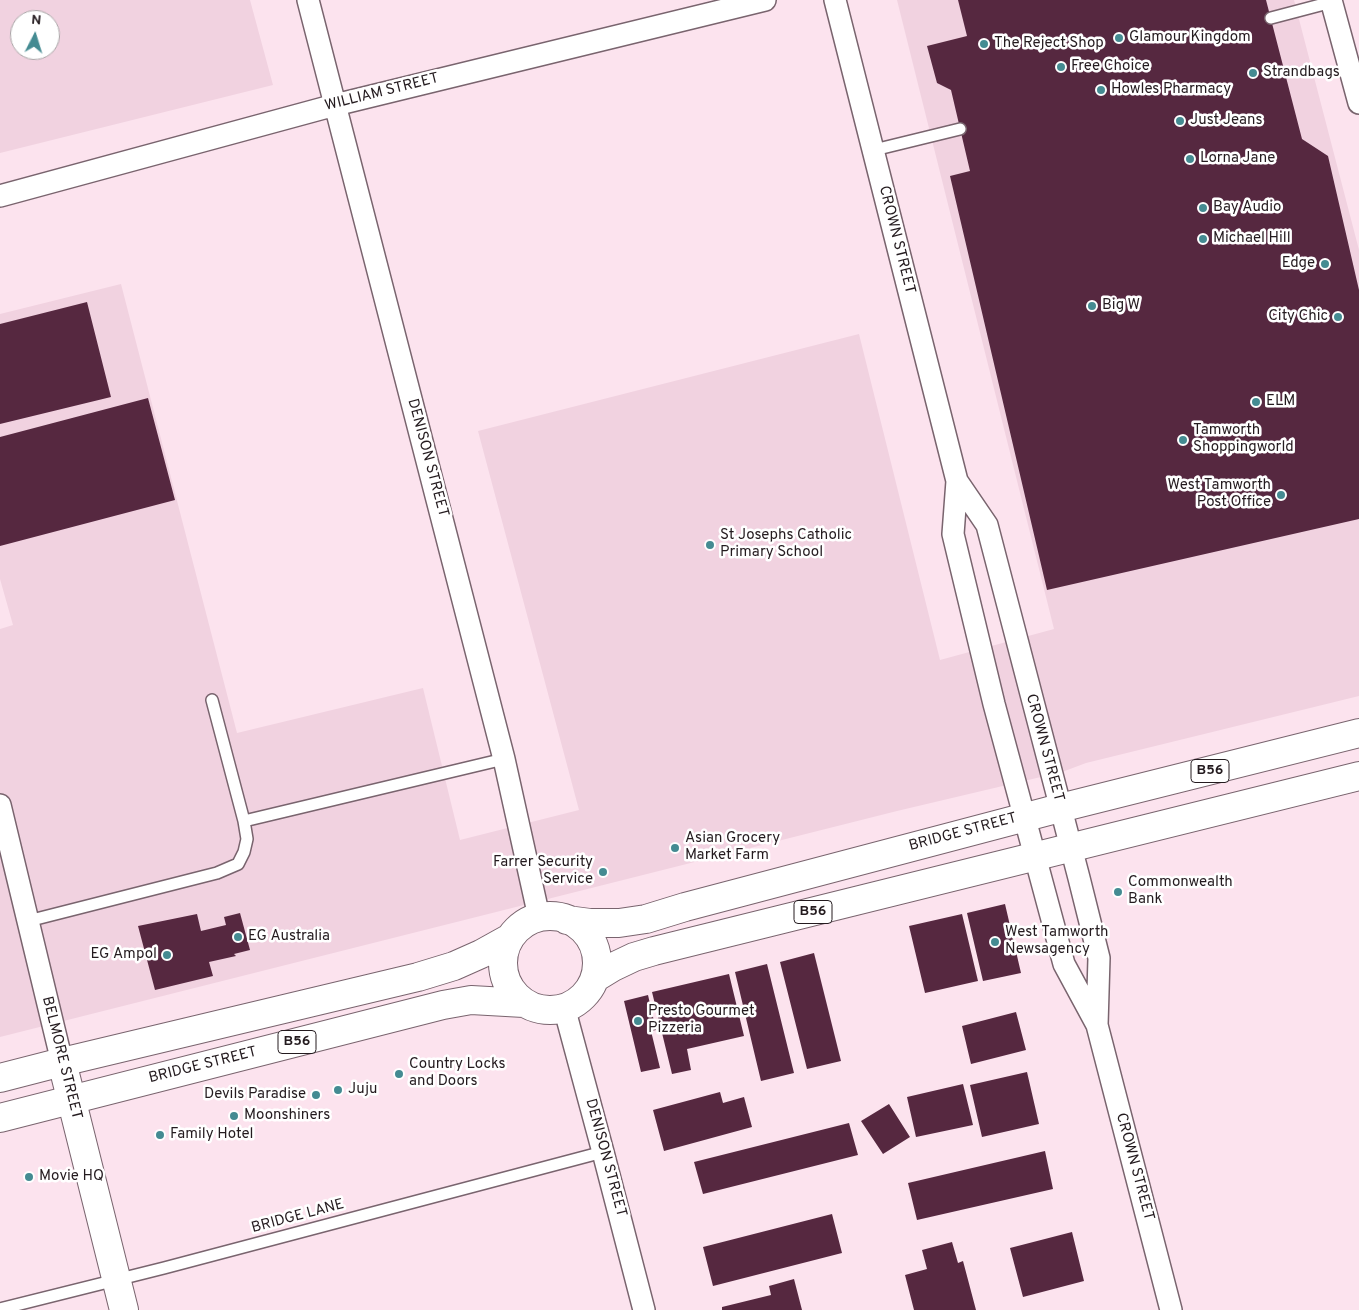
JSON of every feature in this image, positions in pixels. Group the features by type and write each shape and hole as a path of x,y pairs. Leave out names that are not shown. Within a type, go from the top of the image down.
{"main road":[{"name":"BRIDGE STREET","path":"567,920 590,923 619,923 646,919 1024,817 1359,733"},
{"name":"B56","path":"595,978 634,957 654,950 1359,776"},
{"name":"B56","path":"0,1078 418,978 454,966 481,954 508,939 525,923 539,917 567,920 579,927 588,936 594,947 597,960 595,978 588,990 576,1001 564,1007 553,1009 524,1003"},
{"path":"508,939 503,955 503,972 507,984 524,1003"},
{"name":"BRIDGE STREET","path":"0,1118 443,1005 471,1000 524,1003"},
{"name":"BELMORE STREET","path":"62,1062 124,1310"}],"street":[{"name":"DENISON STREET","path":"308,0 504,759 539,917"},
{"name":"WILLIAM STREET","path":"0,196 335,105 765,0"},
{"name":"CROWN STREET","path":"835,0 956,481 953,534 994,704 1064,964 1097,1025 1171,1310"},
{"path":"1332,1 1359,103"},
{"name":"CROWN STREET","path":"956,481 987,525 1099,958 1097,1025"},
{"name":"BELMORE STREET","path":"0,805 62,1062"},
{"name":"DENISON STREET","path":"564,1007 644,1310"}],"lane":[{"path":"1271,18 1332,1"},
{"path":"874,150 960,129"},
{"path":"28,922 207,876 238,864 244,852 247,839 212,700"},
{"path":"244,821 504,759"},
{"name":"BRIDGE LANE","path":"0,1309 603,1152"}],"shaded area":[{"path":"0,0 250,0 273,85 0,153"},
{"path":"897,0 1294,0 1359,250 1359,696 0,1037 0,629 13,625 0,579 0,314 121,284 237,733 423,688 460,840 579,810 478,431 859,334 940,660 1054,629"}],"building":[{"name":"Tamworth Shoppingworld","path":"958,0 1266,0 1302,139 1328,156 1359,290 1359,519 1047,590 950,176 970,171 951,90 937,83 927,46 967,36"},
{"path":"87,302 111,397 0,424 0,324"},
{"path":"148,398 175,500 0,546 0,437"},
{"path":"1005,904 1021,973 983,981 967,913"},
{"path":"240,913 250,950 234,954 236,956 209,962 213,976 155,990 138,926 197,914 201,931 226,925 224,917"},
{"path":"962,914 978,981 925,993 909,926"},
{"path":"814,953 841,1061 807,1069 780,962"},
{"path":"767,964 794,1073 761,1081 735,972"},
{"path":"729,974 744,1036 687,1049 691,1070 672,1074 652,992"},
{"path":"648,995 656,1030 651,1031 660,1068 641,1072 624,1001"},
{"path":"1016,1012 1026,1050 971,1064 962,1026"},
{"path":"1027,1072 1039,1124 982,1137 970,1085"},
{"path":"963,1084 973,1125 916,1137 907,1097"},
{"path":"720,1092 723,1103 744,1097 752,1127 664,1151 653,1110"},
{"path":"889,1104 910,1137 883,1154 861,1121"},
{"path":"849,1123 858,1155 703,1194 694,1162"},
{"path":"1045,1151 1053,1189 917,1220 908,1183"},
{"path":"832,1214 842,1253 713,1286 703,1247"},
{"path":"1072,1232 1084,1281 1023,1297 1010,1248"},
{"path":"952,1242 958,1263 963,1261 976,1310 914,1310 905,1275 927,1269 922,1250"},
{"path":"794,1279 802,1310 722,1310 722,1307 771,1295 769,1286"}],"place":[{"name":"Glamour Kingdom","path":"1119,38"},
{"name":"The Reject Shop","path":"984,44"},
{"name":"Free Choice","path":"1061,67"},
{"name":"Strandbags","path":"1253,73"},
{"name":"Howles Pharmacy","path":"1101,90"},
{"name":"Just Jeans","path":"1180,121"},
{"name":"Lorna Jane","path":"1190,159"},
{"name":"Bay Audio","path":"1203,208"},
{"name":"Michael Hill","path":"1203,239"},
{"name":"Edge","path":"1325,264"},
{"name":"Big W","path":"1092,306"},
{"name":"City Chic","path":"1338,317"},
{"name":"ELM","path":"1256,402"},
{"name":"Tamworth Shoppingworld","path":"1183,440"},
{"name":"West Tamworth Post Office","path":"1281,495"},
{"name":"St Josephs Catholic Primary School","path":"710,545"},
{"name":"Asian Grocery Market Farm","path":"675,848"},
{"name":"Farrer Security Service","path":"603,872"},
{"name":"Commonwealth Bank","path":"1118,892"},
{"name":"EG Australia","path":"238,937"},
{"name":"West Tamworth Newsagency","path":"995,942"},
{"name":"EG Ampol","path":"167,955"},
{"name":"Presto Gourmet Pizzeria","path":"638,1021"},
{"name":"Country Locks and Doors","path":"399,1074"},
{"name":"Juju","path":"338,1090"},
{"name":"Devils Paradise","path":"316,1095"},
{"name":"Moonshiners","path":"234,1116"},
{"name":"Family Hotel","path":"160,1135"},
{"name":"Movie HQ","path":"29,1177"}]}
